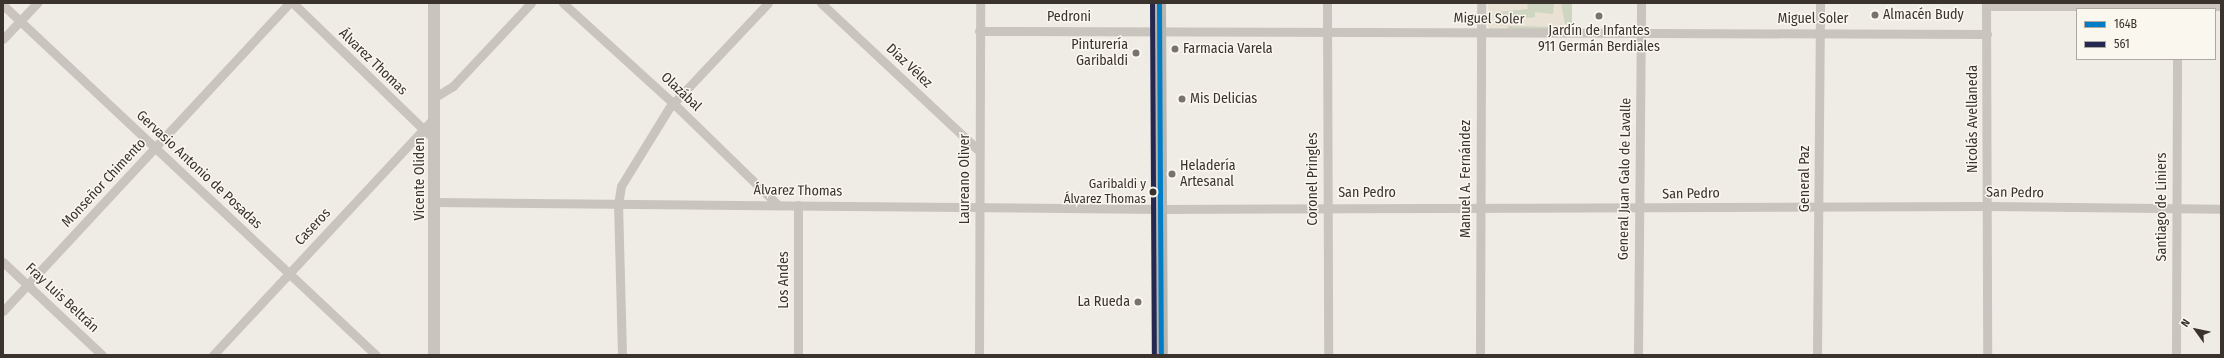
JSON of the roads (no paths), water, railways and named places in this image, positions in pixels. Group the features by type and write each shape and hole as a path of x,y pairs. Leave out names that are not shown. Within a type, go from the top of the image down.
{"main road":[{"path":"1159,3 1161,355"}],"street":[{"path":"3,39 37,3"},
{"name":"Monseñor Chimento","path":"3,311 289,3"},
{"name":"Álvarez Thomas","path":"292,3 435,141"},
{"name":"Vicente Oliden","path":"434,3 434,355"},
{"path":"435,97 453,86 531,3"},
{"name":"Olazábal","path":"562,3 673,103 777,204"},
{"path":"622,355 618,205 621,186 673,103 768,3"},
{"name":"Díaz Vélez","path":"821,3 978,150"},
{"name":"Laureano Oliver","path":"978,355 980,3"},
{"name":"Coronel Pringles","path":"1327,3 1328,355"},
{"name":"Manuel A. Fernández","path":"1480,355 1481,3"},
{"name":"General Juan Galo de Lavalle","path":"1638,355 1640,3"},
{"name":"General Paz","path":"1817,355 1820,3"},
{"path":"1986,4 2221,6"},
{"name":"Nicolás Avellaneda","path":"1986,4 1988,206 1987,355"},
{"name":"Gervasio Antonio de Posadas","path":"3,5 376,355"},
{"name":"Pedroni","path":"979,31 1159,32"},
{"name":"Miguel Soler","path":"1159,32 1327,31 1481,33 1987,34"},
{"name":"Santiago de Liniers","path":"2176,355 2177,60"},
{"name":"Caseros","path":"213,355 434,118"},
{"name":"Álvarez Thomas","path":"435,202 618,205 777,204 1160,209"},
{"name":"Los Andes","path":"798,205 798,355"},
{"name":"San Pedro","path":"1160,209 1327,207 1638,208 1988,206 2221,209"},
{"name":"Fray Luis Beltrán","path":"3,262 102,355"}],"place":[{"name":"Almacén Budy","path":"1875,15"},
{"name":"Jardín de Infantes 911 Germán Berdiales","path":"1599,16"},
{"name":"Farmacia Varela","path":"1175,49"},
{"name":"Pinturería Garibaldi","path":"1136,53"},
{"name":"Mis Delicias","path":"1182,99"},
{"name":"Heladería Artesanal","path":"1172,174"},
{"name":"Garibaldi y Álvarez Thomas","path":"1153,192"},
{"name":"La Rueda","path":"1138,302"}]}
